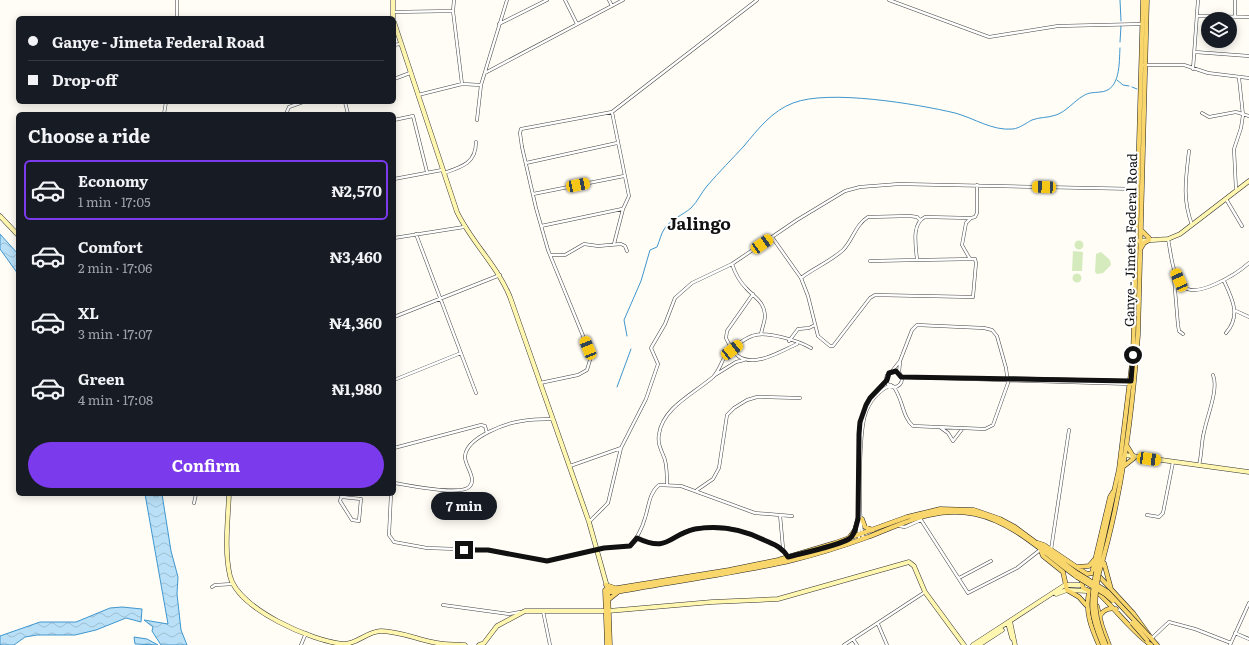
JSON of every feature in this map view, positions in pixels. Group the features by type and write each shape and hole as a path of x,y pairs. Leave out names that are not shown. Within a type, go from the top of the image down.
{"main road":[{"name":"Ganye - Jimeta Federal Road","path":"1143,0 1143,65"},
{"name":"Ganye - Jimeta Federal Road","path":"1116,492 1133,383 1139,239 1141,230 1143,65 1146,0"},
{"name":"Ganye - Jimeta Federal Road","path":"1097,575 1127,444 1138,335 1140,252 1138,189 1141,161"},
{"path":"1140,252 1142,244 1150,239 1143,234 1141,230"},
{"path":"1122,468 1134,457 1129,452 1127,444"},
{"path":"1075,567 1081,568 1089,566 1094,560 1110,497 1116,492"},
{"path":"1103,645 1092,614 1091,599 1097,575 1104,563 1116,492"},
{"path":"608,600 617,590 729,570 788,557 849,539 861,537 873,530 924,511 958,509 974,510 1000,519 1037,543 1077,575"},
{"path":"606,589 617,590 764,567 817,554 861,537 932,513 968,513 999,522 1077,575 1108,592 1157,645"},
{"path":"860,519 865,527 873,530"},
{"path":"849,539 860,519"},
{"path":"1037,543 1044,545 1087,574 1097,575 1132,613 1149,638 1151,645"},
{"path":"1041,550 1043,556 1063,572 1067,590 1079,597 1086,605"},
{"path":"1094,560 1100,586 1095,592 1099,618 1108,645"},
{"path":"1104,563 1112,590"},
{"path":"1087,574 1082,579 1082,585 1088,592 1086,605 1090,622 1099,645"},
{"path":"1097,575 1094,597 1096,619 1108,645"},
{"path":"606,589 608,600 606,611 610,645"},
{"path":"606,589 607,645"},
{"path":"1088,592 1095,592 1116,609 1141,638 1151,645"},
{"path":"1099,618 1101,613 1106,610 1116,609"}],"street":[{"path":"177,0 177,16"},
{"path":"393,0 394,16"},
{"path":"454,0 453,11 462,84"},
{"path":"477,120 485,73 507,0"},
{"path":"499,25 547,0"},
{"path":"565,0 577,24"},
{"path":"608,0 612,6"},
{"path":"485,73 623,0"},
{"path":"540,383 578,375 587,370 590,360 588,348 550,255 541,226 526,163 520,133 521,129 612,112 757,0"},
{"path":"889,0 989,37 1058,26 1142,24"},
{"path":"1193,69 1198,0"},
{"path":"1235,0 1235,12"},
{"path":"393,12 453,11"},
{"path":"1237,16 1249,17"},
{"path":"396,29 457,212 464,227 500,275 510,297 589,522 598,550 606,589"},
{"path":"396,45 400,44"},
{"path":"1195,52 1249,56"},
{"path":"1143,65 1184,65 1193,69 1239,78 1249,78"},
{"path":"396,78 410,73"},
{"path":"1236,190 1234,149 1241,128 1243,115 1239,78"},
{"path":"417,95 462,84 482,85"},
{"path":"287,112 289,107 297,104"},
{"path":"612,112 629,196 623,209 614,244"},
{"path":"1202,112 1210,117 1236,112 1249,116"},
{"path":"396,120 413,116 427,172"},
{"path":"396,179 427,172 443,171 469,163 476,150 476,142"},
{"path":"526,163 617,142"},
{"path":"1189,151 1184,192 1186,206 1192,226"},
{"path":"533,194 624,176"},
{"path":"1139,239 1168,239 1180,234 1249,181"},
{"path":"589,522 608,503 621,448 646,399 658,364 651,348 665,324 675,298 692,283 732,264 826,201 845,191 860,187 906,183 1138,189"},
{"path":"917,260 917,225 920,220 926,217 975,217 977,213 978,185"},
{"path":"1226,198 1242,226"},
{"path":"541,226 623,209"},
{"path":"0,216 16,233"},
{"path":"801,278 849,244 862,221 868,217 910,216 917,217 920,220"},
{"path":"970,218 966,223 962,245 970,259"},
{"path":"396,238 464,227"},
{"path":"416,234 476,393"},
{"path":"772,237 801,278 808,296 818,336 830,346 833,346 870,298 875,295 973,297 976,263 975,259 870,262"},
{"path":"1168,239 1176,272 1182,285 1187,289 1200,289 1224,281 1249,263"},
{"path":"550,255 565,254 584,244 598,246 621,244 625,246 627,251"},
{"path":"732,264 740,280 753,294 758,297 763,306 765,317 761,334"},
{"path":"1176,272 1174,278 1178,325 1179,331 1183,334"},
{"path":"396,316 500,275"},
{"path":"1224,281 1236,311 1233,326 1226,333"},
{"path":"745,360 737,356 726,338 727,331 753,294"},
{"path":"1236,311 1249,317"},
{"path":"789,341 798,329 809,328 815,325"},
{"path":"861,537 860,422 870,398 887,380 888,375 900,361 912,330 917,325 984,328 992,330 997,336 1008,379 1007,389 991,427 985,429 913,426 908,420 899,393 901,377 899,373 900,361"},
{"path":"714,376 726,355 753,335 771,335 811,348"},
{"path":"667,484 667,470 665,460 660,449 659,434 664,421 672,409 714,376 736,362 771,356 798,343"},
{"path":"396,379 461,353"},
{"path":"892,372 899,373"},
{"path":"1199,465 1207,415 1214,398 1215,380 1213,375"},
{"path":"901,377 1133,383"},
{"path":"887,380 899,393"},
{"path":"860,519 862,434 864,422 872,400 881,390 900,384"},
{"path":"696,491 713,479 719,468 727,415 734,408 757,396 800,398"},
{"path":"396,483 451,491 465,489 470,486 472,480 465,456 468,447 473,441 487,433 520,421 553,419"},
{"path":"396,446 481,425 485,426 487,433"},
{"path":"941,428 948,433 953,441 963,428"},
{"path":"1051,550 1069,430"},
{"path":"570,466 621,448"},
{"path":"1125,456 1249,472"},
{"path":"1148,515 1158,517 1164,513 1173,462"},
{"path":"392,496 389,535 394,542 427,548 488,550 547,561 598,550 630,546 637,538 653,490 659,485 667,484 696,491 735,507 755,513 792,516"},
{"path":"194,503 196,496"},
{"path":"229,496 229,565 233,584 255,608 283,624 306,633 346,644 373,632 384,631 437,643 465,645"},
{"path":"342,496 361,499 359,521 352,520 340,501 342,496"},
{"path":"780,516 783,549 788,557"},
{"path":"896,525 906,526 921,520 968,593 1017,568 1041,550"},
{"path":"637,538 656,544 662,544 693,530 728,528 751,534 783,549"},
{"path":"959,578 990,561"},
{"path":"443,605 509,614 543,611 606,611 712,602 778,599 909,562 914,566 925,592 964,645"},
{"path":"212,587 215,585 233,584"},
{"path":"979,645 1065,585 1082,585"},
{"path":"973,645 1058,592 1067,590 1088,592"},
{"path":"844,645 925,592"},
{"path":"1149,638 1169,622 1195,629 1230,644 1249,603"},
{"path":"543,611 550,645"},
{"path":"479,645 484,643 497,626 525,612"},
{"path":"1009,623 1014,645"},
{"path":"878,624 887,645"},
{"path":"301,645 306,633"},
{"path":"1235,633 1249,639"},
{"path":"853,640 857,645"}],"green space":[{"path":"1079,240 1084,245 1079,250 1074,245"},
{"path":"1073,251 1083,252 1082,271 1072,271"},
{"path":"1101,252 1110,260 1111,265 1103,273 1097,274 1095,272 1096,254"},
{"path":"1075,274 1079,274 1081,278 1079,282 1075,282 1073,280 1073,276"}],"water":[{"path":"0,234 16,252 16,271 0,249"},
{"path":"145,496 162,496 171,551 178,577 177,594 181,630 187,645 161,645 152,631 153,627 144,620 168,624"},
{"path":"122,607 142,609 141,622 126,618 96,630 75,635 37,635 25,637 14,645 0,645 0,636 40,622 76,622 110,608"},
{"path":"134,637 147,639 158,645 135,644"}],"waterway":[{"path":"1120,0 1121,21"},
{"path":"1120,42 1121,26"},
{"path":"627,336 624,320 641,281 650,250 657,247 664,230 670,222 696,203 707,186 760,127 785,106 809,99 828,97 873,99 939,109 962,115 990,126 1013,129 1021,127 1035,119 1056,115 1079,98 1089,93 1100,92 1112,87 1118,75 1120,48"},
{"path":"1117,80 1123,85 1129,86"},
{"path":"1132,87 1137,89"},
{"path":"617,387 631,349"}],"district":[{"name":"Jalingo","path":"699,222"}],"route":[{"path":"464,550 488,550 532,559 554,561 604,548 623,548 630,546 637,538 656,544 667,543 693,530 728,528 746,532 777,545 783,549 788,557 808,552 849,539 853,535 858,519 860,422 862,414 870,398 887,380 889,373 896,371 901,377 1003,380 1008,378 1131,381 1133,355"}]}
